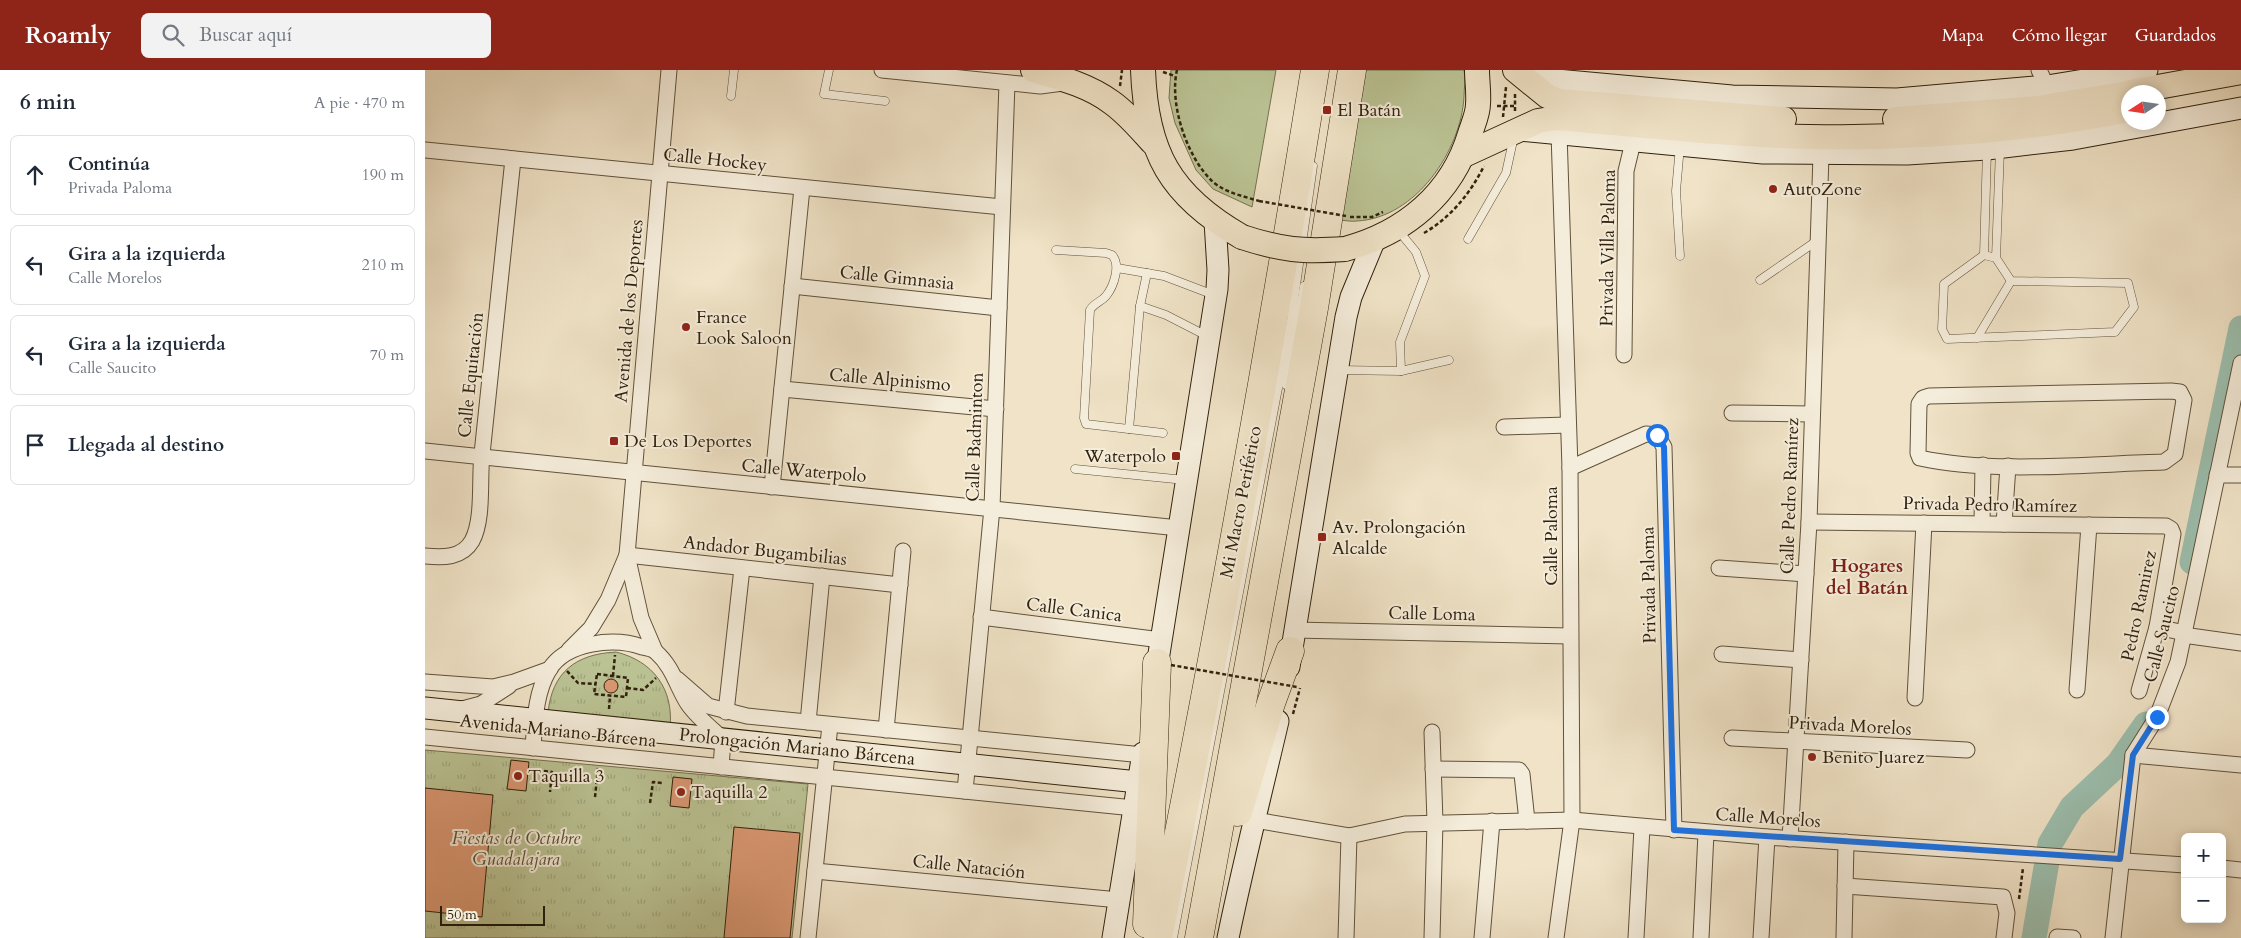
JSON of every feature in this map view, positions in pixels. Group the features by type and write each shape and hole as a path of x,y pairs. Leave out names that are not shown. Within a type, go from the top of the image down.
{"highway":[{"path":"1158,938 1189,785 1291,220 1315,70"},
{"path":"1201,938 1314,308 1352,70"},
{"path":"1201,938 1255,752 1292,640"},
{"path":"1147,938 1163,656"}],"main road":[{"path":"1033,70 1072,82 1100,94 1118,108 1154,144"},
{"path":"1152,71 1144,106 1154,144 1169,174 1185,193 1215,221 1242,237 1275,248 1310,252 1345,248 1375,240 1418,214 1436,197 1451,177 1463,155 1479,105 1477,70"},
{"path":"2166,86 2241,72"},
{"path":"1515,76 1547,96 1559,100 1761,118 1879,120 2056,104 2121,94"},
{"path":"2166,104 2232,99"},
{"path":"1463,155 1538,121 1556,118 1742,134 1809,136 1970,131 2056,104 2121,109"}],"street":[{"name":"Avenida de los Deportes","path":"533,748 538,694 549,669 591,628 608,600 627,555 669,70"},
{"path":"882,70 1039,86 1072,82"},
{"path":"1509,134 1559,133 1633,142 1763,153 1821,155 1907,154 1993,149 2056,104 2147,70"},
{"name":"Calle Badminton","path":"965,791 991,508 1007,83"},
{"path":"2056,104 2232,99"},
{"name":"Calle Paloma","path":"1556,938 1572,820 1570,468 1559,133"},
{"name":"Privada Villa Paloma","path":"1624,355 1626,171 1633,142"},
{"name":"Calle Hockey","path":"425,150 1002,207"},
{"name":"Calle Pedro Ramírez","path":"1790,839 1809,522 1821,155"},
{"name":"Calle Equitación","path":"425,556 448,558 461,552 472,541 478,524 481,458 513,159"},
{"path":"772,487 802,188"},
{"path":"1113,938 1143,755 1163,656 1179,528 1216,296 1218,270 1215,221"},
{"path":"1228,938 1245,855 1255,820 1288,676 1292,640 1351,297 1375,240"},
{"name":"Calle Gimnasia","path":"792,286 999,308"},
{"name":"Calle Saucito","path":"2113,938 2120,859 2133,755 2157,717 2178,662 2182,634 2240,369"},
{"name":"Calle Alpinismo","path":"782,389 995,409"},
{"path":"2171,391 2180,392 2184,400 2175,454 2164,462 1983,465 1920,458 1918,453 1919,404 1923,398 2171,391"},
{"path":"1731,413 1812,414"},
{"path":"1504,427 1568,425"},
{"name":"Privada Paloma","path":"1570,468 1646,434 1657,435 1664,447 1674,830"},
{"name":"Calle Waterpolo","path":"425,451 635,474 1179,528"},
{"path":"1983,465 1983,523"},
{"path":"2004,524 2008,466"},
{"path":"2217,474 2241,475"},
{"name":"Privada Pedro Ramírez","path":"1809,522 2167,526 2171,529"},
{"path":"1915,698 1924,523"},
{"path":"2077,690 2089,525"},
{"name":"Pedro Ramirez","path":"2139,691 2159,628 2173,534 2171,529"},
{"path":"886,730 903,551"},
{"name":"Avenida de los Deportes","path":"627,555 641,618 655,651 677,679 687,704 723,739"},
{"name":"Andador Bugambilias","path":"627,555 900,584"},
{"path":"726,712 742,568"},
{"path":"1719,568 1806,574"},
{"path":"808,722 822,576"},
{"name":"Calle Canica","path":"981,617 1163,656"},
{"path":"2159,628 2182,634 2241,643"},
{"name":"Calle Loma","path":"1292,640 1570,636"},
{"name":"Avenida de los Deportes","path":"563,656 595,643 607,641 629,643 655,651"},
{"path":"1722,654 1801,660"},
{"name":"Prolongación Mariano Bárcena","path":"425,682 479,687 514,682 549,669"},
{"name":"Prolongación Mariano Bárcena","path":"677,679 708,706 726,712 808,722 1143,755"},
{"name":"Prolongación Mariano Bárcena","path":"455,711 481,704 514,682"},
{"name":"Prolongación Mariano Bárcena","path":"425,708 535,721 1139,782"},
{"path":"808,938 830,724"},
{"path":"1432,732 1435,822 1432,938"},
{"name":"Avenida Mariano Bárcena","path":"425,737 1134,808"},
{"name":"Privada Morelos","path":"1732,738 1967,750"},
{"path":"721,766 723,739"},
{"path":"2133,755 2241,765"},
{"path":"1433,769 1519,770 1522,774 1527,821"},
{"path":"1255,820 1349,836 1346,938"},
{"name":"Calle Morelos","path":"1349,836 1405,824 1572,820 1642,828 1767,838 2058,855 2181,865"},
{"path":"1482,938 1492,822"},
{"path":"1636,938 1642,828"},
{"path":"1701,938 1706,833"},
{"path":"1761,938 1767,838"},
{"path":"1844,938 1846,842"},
{"path":"2226,868 2241,870"},
{"name":"Calle Natación","path":"815,871 1119,900"},
{"path":"1845,886 2003,896 2007,913 2004,938"},
{"path":"2057,937 2073,938"}],"lane":[{"path":"731,96 734,70"},
{"path":"829,70 824,94 885,101"},
{"path":"1468,239 1506,173 1509,134"},
{"path":"1680,146 1676,191 1680,256"},
{"path":"1993,149 1984,255 1944,284 1942,330 1947,339 2115,332 2134,307 2128,283 2011,281"},
{"path":"1993,149 1996,258 2011,281"},
{"name":"Mi Macro Periférico","path":"1173,938 1289,330 1314,157"},
{"path":"1397,227 1417,252 1425,276 1400,342 1401,371"},
{"name":"Mi Macro Periférico","path":"1259,534 1312,238"},
{"path":"1760,280 1818,239"},
{"path":"1056,250 1107,253 1115,259 1117,268 1107,296 1090,310 1084,418 1089,426 1163,433"},
{"path":"1984,255 1996,258"},
{"path":"1117,268 1164,276 1216,296"},
{"path":"1129,429 1140,306 1147,273"},
{"path":"1977,338 2011,281"},
{"path":"1140,306 1166,315 1210,338"},
{"path":"1338,370 1401,371 1449,360"},
{"path":"1075,469 1187,480"}],"path":[{"path":"1118,108 1122,70"},
{"path":"1177,70 1175,76 1177,112 1186,141 1198,164 1213,182 1229,192 1259,201 1346,216 1372,216 1397,227 1449,216 1509,134 1515,76"},
{"path":"1152,71 1175,76"},
{"path":"1509,134 1502,125 1515,76"},
{"path":"613,676 615,654"},
{"path":"1163,656 1297,687"},
{"path":"567,671 578,682 595,684"},
{"path":"597,674 628,678 626,697 594,694 595,684 597,674"},
{"path":"627,688 643,690 656,678"},
{"path":"1292,720 1300,678"},
{"path":"595,797 599,754"},
{"path":"544,771 552,772 550,792"},
{"path":"650,803 653,782 662,783"},
{"path":"2019,900 2029,854"}],"green space":[{"path":"1171,70 1276,70 1252,207 1213,189 1196,170 1175,123 1169,98"},
{"path":"1364,70 1464,70 1464,97 1461,117 1444,159 1431,178 1416,194 1398,208 1378,217 1355,221 1338,220"},
{"path":"616,652 641,662 658,679 668,701 670,728 548,713 550,699 555,686 568,668 578,661 589,657"},
{"name":"Fiestas de Octubre Guadalajara","path":"425,750 808,784 792,938 425,938"}],"building":[{"path":"611,679 616,681 618,686 616,691 611,693 606,691 604,686 606,681"},
{"name":"Taquilla 3","path":"511,760 529,762 526,791 507,789"},
{"name":"Taquilla 2","path":"673,777 692,779 689,808 670,806"},
{"path":"425,788 493,795 482,917 425,911"},
{"path":"734,827 800,833 790,938 724,938"}],"waterway":[{"path":"2192,562 2241,328"},
{"path":"2034,938 2050,844 2072,807 2118,764 2146,724"}],"place":[{"name":"El Batán","path":"1327,110"},
{"name":"AutoZone","path":"1773,189"},
{"name":"France Look Saloon","path":"686,327"},
{"name":"De Los Deportes","path":"614,441"},
{"name":"Waterpolo","path":"1176,456"},
{"name":"Av. Prolongación Alcalde","path":"1322,537"},
{"name":"Benito Juarez","path":"1812,757"},
{"name":"Taquilla 3","path":"518,776"},
{"name":"Taquilla 2","path":"681,792"}],"district":[{"name":"Hogares del Batán","path":"1867,577"}],"route":[{"path":"1657,435 1664,447 1674,830 1767,838 2120,859 2133,755 2142,737 2157,717"}]}
